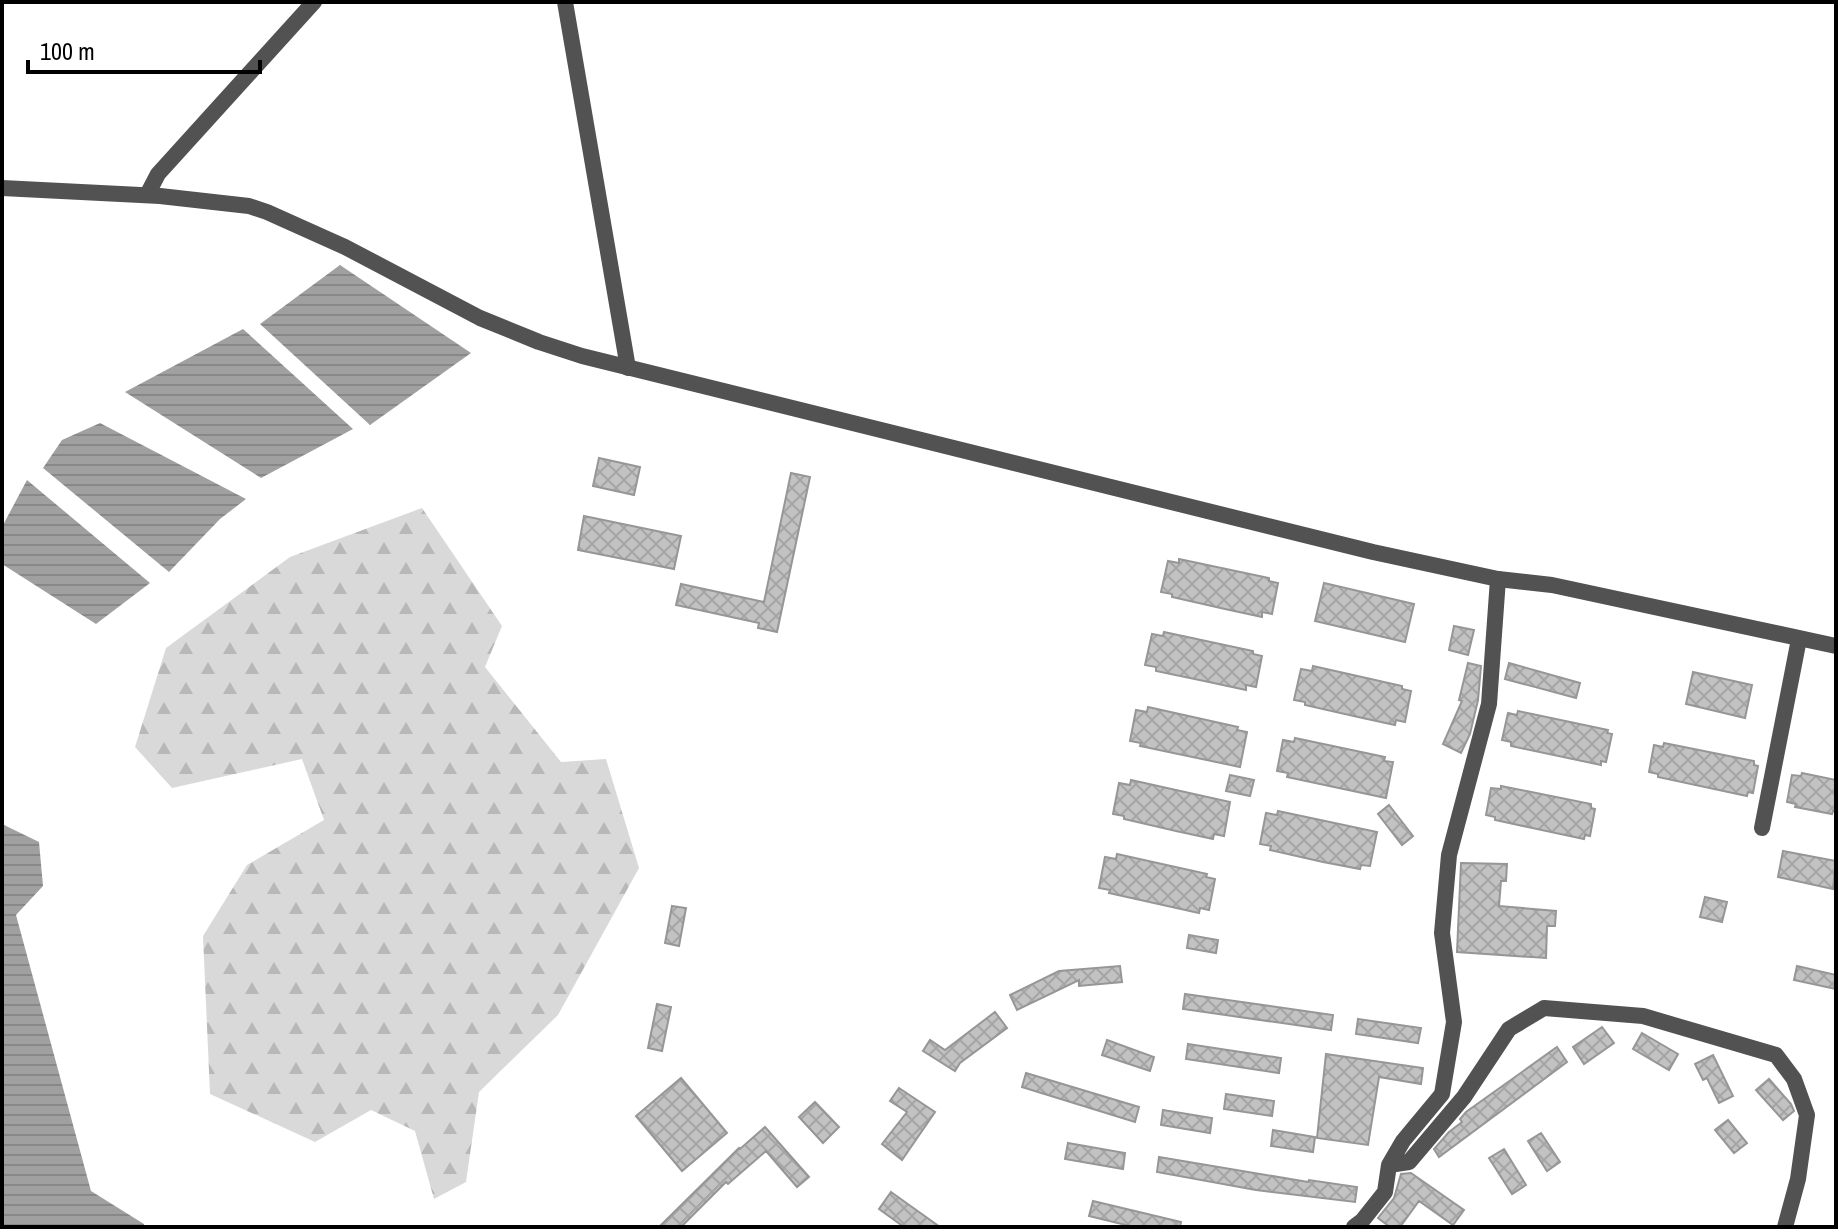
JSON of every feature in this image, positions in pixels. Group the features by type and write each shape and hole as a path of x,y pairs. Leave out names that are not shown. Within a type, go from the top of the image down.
{"street":[{"path":"147,195 158,174 314,2"},
{"path":"565,2 628,368"},
{"path":"2,188 230,202 267,212 345,247 480,318 539,342 628,368 1358,548 1498,579 1552,585 1836,646"},
{"path":"1354,1227 1385,1192 1389,1165 1403,1141 1442,1094 1454,1022 1442,933 1449,855 1489,704 1498,579"},
{"path":"1762,828 1799,639"},
{"path":"1389,1165 1409,1162 1464,1097 1509,1029 1544,1008 1643,1016 1776,1055 1794,1079 1807,1115 1798,1179 1785,1227"}],"green space":[{"path":"422,508 502,626 485,667 561,762 606,759 639,868 558,1015 479,1092 466,1182 434,1199 415,1131 371,1110 315,1142 210,1094 203,936 247,865 324,820 302,759 172,788 135,747 166,648 290,557"}],"shaded area":[{"path":"340,265 471,353 370,425 260,324"},
{"path":"243,329 353,429 261,478 125,392"},
{"path":"100,423 246,499 220,519 169,572 43,468 62,440"},
{"path":"27,480 150,583 96,624 2,564 2,527"},
{"path":"2,824 39,842 43,886 16,915 91,1191 144,1224 144,1227 2,1227"}],"building":[{"path":"599,458 640,467 634,495 593,486"},
{"path":"791,473 810,477 777,632 758,628 759,623 676,605 681,584 764,602"},
{"path":"584,516 681,536 674,569 578,550"},
{"path":"1179,559 1269,578 1269,581 1278,583 1272,614 1262,612 1262,617 1161,592 1168,561 1179,563"},
{"path":"1324,583 1414,604 1405,642 1315,621"},
{"path":"1454,626 1474,630 1468,655 1449,650"},
{"path":"1164,632 1253,651 1253,654 1262,656 1256,687 1246,685 1246,690 1156,671 1156,667 1145,665 1152,634 1163,636"},
{"path":"1468,663 1481,666 1478,700 1470,734 1461,753 1443,744 1462,701 1459,700"},
{"path":"1509,663 1580,683 1576,698 1505,679"},
{"path":"1313,666 1402,686 1402,689 1411,691 1405,722 1396,720 1395,725 1294,700 1301,669 1312,671"},
{"path":"1693,672 1752,685 1745,718 1686,704"},
{"path":"1148,707 1238,727 1237,730 1247,732 1240,767 1140,746 1141,743 1130,741 1136,710 1147,712"},
{"path":"1518,711 1608,730 1607,733 1612,734 1606,762 1601,761 1601,765 1511,746 1511,742 1502,740 1508,713 1517,715"},
{"path":"1295,738 1385,757 1384,761 1393,762 1386,798 1287,777 1288,773 1277,771 1283,740 1294,742"},
{"path":"1664,743 1754,761 1754,765 1758,766 1753,793 1748,792 1747,796 1658,777 1658,774 1649,772 1654,745 1663,747"},
{"path":"1802,773 1836,780 1836,812 1832,814 1795,807 1796,804 1787,802 1792,775 1801,776"},
{"path":"1230,775 1254,780 1250,796 1226,791"},
{"path":"1131,780 1230,802 1224,836 1214,834 1213,839 1113,814 1119,783 1130,785"},
{"path":"1501,786 1591,804 1591,808 1595,809 1590,836 1585,835 1584,839 1495,820 1495,817 1486,815 1491,788 1501,789"},
{"path":"1389,805 1413,836 1402,845 1378,814"},
{"path":"1278,811 1377,832 1370,866 1361,865 1360,869 1270,850 1271,846 1260,844 1266,813 1277,815"},
{"path":"1783,851 1836,861 1833,889 1778,877"},
{"path":"1117,854 1207,874 1206,877 1215,879 1209,910 1200,908 1199,913 1109,893 1110,890 1099,888 1105,857 1116,859"},
{"path":"1461,863 1507,864 1506,881 1501,881 1499,906 1556,911 1555,926 1547,926 1546,958 1457,952"},
{"path":"1705,897 1727,902 1722,922 1700,917"},
{"path":"672,906 686,908 679,946 665,943"},
{"path":"1189,935 1218,940 1216,953 1187,948"},
{"path":"1120,966 1122,982 1079,986 1079,980 1017,1010 1010,995 1059,971"},
{"path":"1797,966 1836,975 1836,989 1794,980"},
{"path":"1185,994 1333,1015 1331,1030 1183,1009"},
{"path":"657,1004 671,1007 662,1051 648,1048"},
{"path":"995,1012 1007,1028 960,1063 955,1071 923,1051 930,1040 945,1050"},
{"path":"1358,1019 1421,1028 1418,1043 1356,1034"},
{"path":"1602,1027 1614,1043 1584,1064 1573,1047"},
{"path":"1642,1033 1678,1054 1669,1070 1633,1049"},
{"path":"1107,1040 1154,1057 1150,1071 1102,1055"},
{"path":"1188,1044 1281,1058 1279,1073 1186,1059"},
{"path":"1557,1047 1567,1062 1439,1157 1434,1149 1462,1122 1460,1119 1466,1112"},
{"path":"1326,1054 1423,1068 1421,1084 1379,1077 1368,1145 1317,1138"},
{"path":"1713,1055 1733,1096 1719,1103 1707,1078 1703,1080 1695,1064"},
{"path":"1026,1073 1139,1107 1135,1122 1022,1087"},
{"path":"681,1078 727,1133 682,1171 636,1116"},
{"path":"1769,1079 1794,1111 1783,1120 1756,1090"},
{"path":"899,1088 935,1112 902,1160 882,1144 907,1112 890,1101"},
{"path":"1226,1094 1274,1101 1272,1116 1224,1109"},
{"path":"815,1102 839,1127 823,1143 799,1117"},
{"path":"1163,1110 1212,1118 1210,1133 1161,1125"},
{"path":"1728,1120 1747,1143 1734,1153 1715,1130"},
{"path":"765,1127 809,1177 797,1187 766,1151 728,1184 726,1182 681,1227 659,1227 739,1148"},
{"path":"1273,1130 1315,1137 1313,1152 1271,1146"},
{"path":"1541,1133 1560,1162 1547,1171 1528,1141"},
{"path":"1068,1143 1125,1153 1123,1169 1065,1159"},
{"path":"1504,1149 1526,1185 1512,1194 1489,1158"},
{"path":"1159,1157 1357,1187 1355,1202 1256,1190 1157,1172"},
{"path":"1411,1173 1464,1210 1453,1225 1419,1201 1400,1227 1390,1227 1378,1218 1394,1198 1401,1174"},
{"path":"891,1192 940,1227 904,1227 879,1209"},
{"path":"1093,1201 1181,1222 1180,1227 1134,1227 1089,1216"}]}
